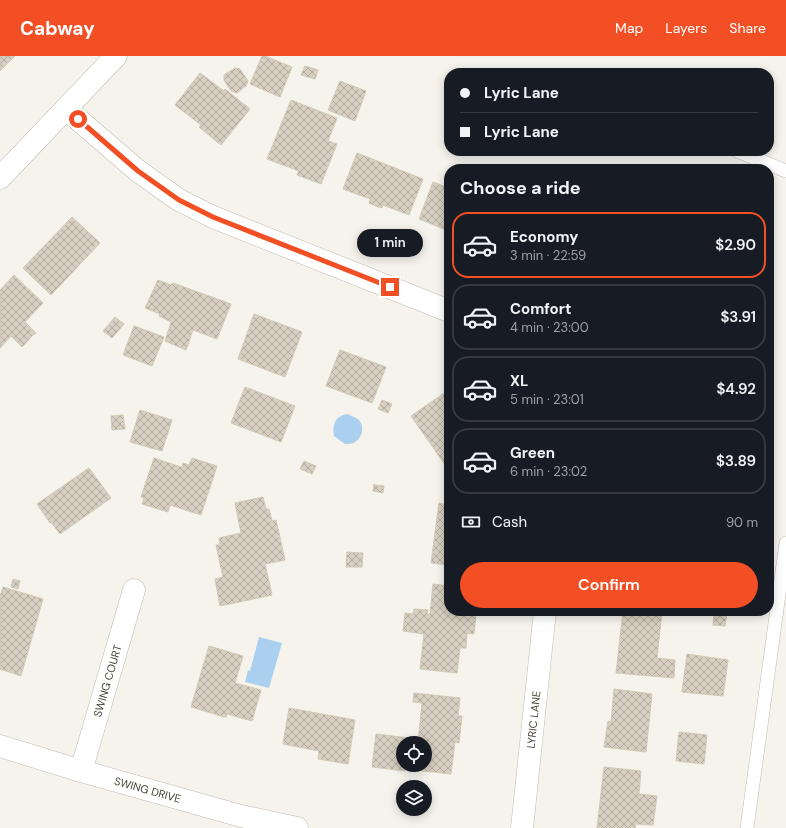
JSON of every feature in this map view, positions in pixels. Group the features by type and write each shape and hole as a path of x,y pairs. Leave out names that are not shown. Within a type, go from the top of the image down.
{"street":[{"path":"0,178 116,56"},
{"path":"66,109 138,171 179,200 213,217 444,309"},
{"name":"SWING COURT","path":"82,771 134,590"},
{"name":"LYRIC LANE","path":"522,828 544,616"},
{"name":"SWING DRIVE","path":"0,746 240,816 297,828"}],"lane":[{"path":"749,156 769,164"},
{"path":"774,166 786,171"},
{"path":"747,828 786,543"}],"water":[{"path":"347,414 359,420 362,426 362,432 359,438 350,444 345,444 334,436 335,422 343,415"},
{"path":"259,637 282,643 269,688 245,682 248,670 250,671"}],"building":[{"path":"0,56 15,56 0,71"},
{"path":"262,56 292,67 280,97 250,84"},
{"path":"305,66 318,70 315,79 301,75"},
{"path":"235,68 240,69 248,81 246,86 237,93 231,91 224,80 224,75"},
{"path":"200,73 224,91 225,89 250,109 221,145 199,127 201,125 175,105"},
{"path":"340,81 366,91 355,121 328,110"},
{"path":"291,100 337,118 328,141 337,144 321,184 297,175 299,171 267,159"},
{"path":"357,153 423,179 409,215 383,205 382,208 378,207 369,203 370,199 343,189"},
{"path":"433,182 444,186 444,229 419,219"},
{"path":"72,217 100,243 51,295 23,268"},
{"path":"14,275 43,303 25,322 36,333 22,347 11,336 0,348 0,290"},
{"path":"158,280 171,285 173,283 231,304 217,339 193,330 186,350 165,341 171,322 159,316 160,314 145,308"},
{"path":"254,314 302,332 285,377 238,359"},
{"path":"115,317 124,324 112,338 103,331"},
{"path":"134,326 164,337 152,366 123,355"},
{"path":"340,350 386,367 372,403 326,386"},
{"path":"245,387 295,406 281,442 231,423"},
{"path":"444,393 444,463 411,416"},
{"path":"382,400 392,404 388,413 378,409"},
{"path":"140,410 172,420 162,451 130,442"},
{"path":"123,415 125,429 112,430 111,416"},
{"path":"154,458 181,467 183,463 189,465 192,458 217,466 201,515 170,505 168,512 142,504 144,498 141,497"},
{"path":"304,461 316,466 312,474 300,469"},
{"path":"89,468 111,498 60,534 51,522 50,523 37,504"},
{"path":"374,484 384,486 383,493 373,491"},
{"path":"263,497 266,509 269,509 272,521 276,520 285,560 265,564 272,595 220,606 215,579 223,577 216,545 220,545 219,538 241,533 235,503"},
{"path":"439,503 444,504 444,564 431,563"},
{"path":"347,552 363,553 362,567 346,567"},
{"path":"13,579 20,581 18,589 11,587"},
{"path":"433,584 444,585 444,616 476,616 474,634 467,633 466,648 460,648 457,673 420,669 424,634 403,631 405,613 413,614 414,609 428,610 427,614 430,614"},
{"path":"3,587 43,599 21,676 0,669 0,596"},
{"path":"622,616 661,616 657,658 675,660 674,678 616,673"},
{"path":"714,616 726,616 725,626 713,625"},
{"path":"209,646 243,656 235,683 261,690 252,721 227,714 226,717 221,716 191,707"},
{"path":"687,654 728,660 723,696 682,692"},
{"path":"614,689 652,694 646,752 604,747 608,721 611,722"},
{"path":"414,693 460,698 458,716 462,716 459,743 455,742 451,774 432,772 432,736 419,736 422,703 413,702"},
{"path":"289,708 355,720 348,764 318,759 319,751 283,744"},
{"path":"679,732 707,735 704,764 676,761"},
{"path":"376,734 396,736 396,770 372,767"},
{"path":"604,767 641,771 639,794 657,796 653,825 636,824 635,828 597,828"}],"route":[{"path":"78,119 138,171 179,200 213,217 390,287"}]}
